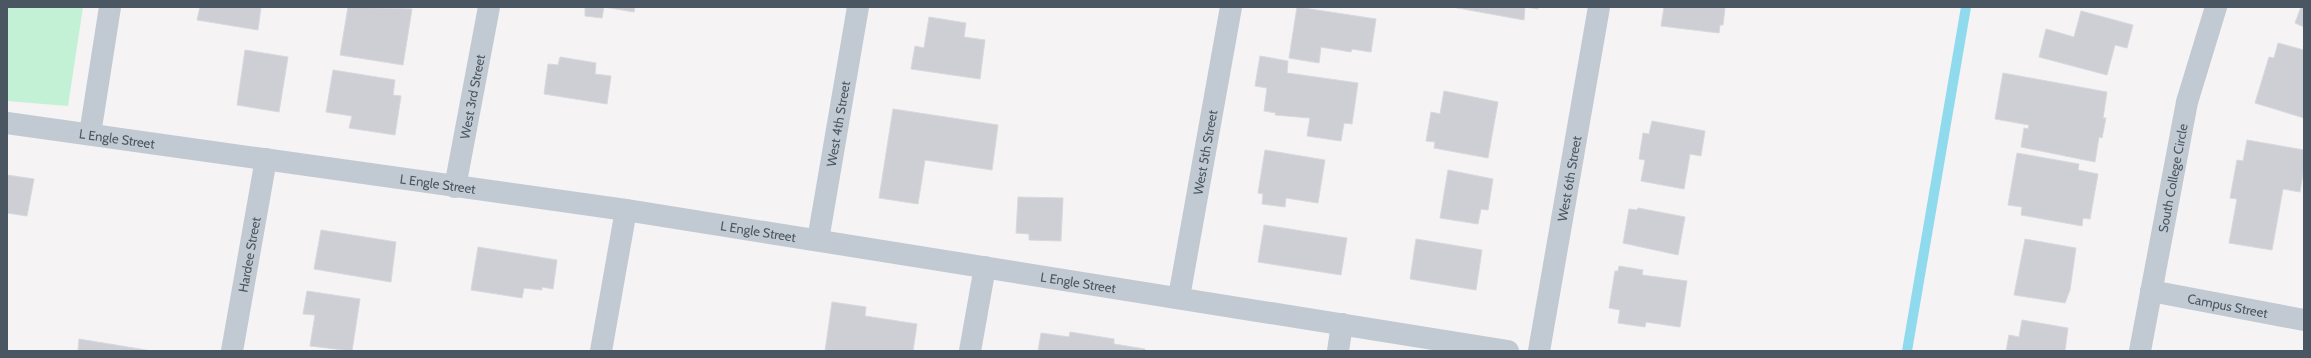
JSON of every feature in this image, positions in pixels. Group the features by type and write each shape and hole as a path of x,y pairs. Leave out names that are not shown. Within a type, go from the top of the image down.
{"street":[{"path":"90,134 110,7"},
{"name":"West 3rd Street","path":"455,187 489,7"},
{"name":"West 4th Street","path":"818,240 858,7"},
{"name":"West 5th Street","path":"1180,297 1231,7"},
{"name":"West 6th Street","path":"1539,351 1599,7"},
{"name":"South College Circle","path":"2140,351 2187,102 2216,7"},
{"name":"L Engle Street","path":"7,123 626,210 1180,297 1508,351"},
{"name":"Hardee Street","path":"232,351 266,159"},
{"path":"601,351 626,210"},
{"path":"970,351 985,267"},
{"name":"Campus Street","path":"2151,291 2304,320"},
{"path":"1338,351 1342,324"}],"green space":[{"path":"7,7 83,7 68,106 7,101"}],"building":[{"path":"200,7 261,7 258,30 197,20"},
{"path":"348,7 412,9 403,65 340,55"},
{"path":"585,7 604,7 602,18 585,16"},
{"path":"604,7 635,7 634,12"},
{"path":"1297,7 1376,19 1371,52 1352,49 1351,52 1321,47 1319,63 1289,58"},
{"path":"1452,7 1525,7 1524,20"},
{"path":"1525,7 1538,7 1538,9"},
{"path":"1664,7 1722,7 1725,8 1723,25 1720,25 1719,33 1661,26"},
{"path":"2301,7 2304,7 2304,27 2295,23"},
{"path":"2081,11 2133,25 2127,48 2115,45 2107,75 2039,57 2046,29 2074,37"},
{"path":"929,17 966,23 964,37 985,40 980,79 911,69 915,46 924,48"},
{"path":"2278,43 2304,50 2304,118 2255,103 2269,57 2274,58"},
{"path":"245,50 288,57 279,112 237,105"},
{"path":"1260,56 1288,61 1287,73 1358,83 1352,124 1344,123 1341,141 1307,136 1310,118 1275,115 1276,113 1264,111 1267,88 1255,86"},
{"path":"560,57 596,63 595,74 611,76 607,104 544,94 548,64 558,65"},
{"path":"333,70 395,80 393,95 401,96 395,135 349,128 352,116 326,112"},
{"path":"2003,73 2107,92 2103,118 2106,118 2102,138 2099,137 2095,162 2021,147 2024,128 2028,129 2029,125 1995,119"},
{"path":"1444,91 1498,102 1488,158 1434,148 1435,142 1426,141 1431,112 1440,114"},
{"path":"893,109 998,125 992,170 925,160 918,204 879,198"},
{"path":"1652,121 1705,131 1701,156 1690,154 1684,189 1641,181 1645,160 1639,159 1643,133 1649,134"},
{"path":"2247,140 2304,150 2304,166 2300,192 2283,189 2272,250 2229,243 2237,199 2230,198 2237,160 2243,161"},
{"path":"1265,150 1325,160 1318,203 1286,198 1285,207 1262,204 1263,194 1258,193"},
{"path":"2017,153 2079,164 2078,170 2098,174 2090,219 2083,218 2082,226 2021,215 2022,207 2008,205"},
{"path":"1448,170 1493,179 1488,210 1481,209 1478,224 1440,218"},
{"path":"7,175 34,179 27,216 7,213"},
{"path":"1018,197 1063,198 1061,241 1029,240 1029,234 1016,233"},
{"path":"1638,208 1685,217 1678,255 1623,243 1629,209 1637,210"},
{"path":"1264,225 1347,238 1341,275 1258,262"},
{"path":"321,230 396,242 391,282 314,269"},
{"path":"1416,239 1482,250 1476,290 1410,279"},
{"path":"2025,239 2076,248 2070,290 2065,303 2014,295"},
{"path":"478,247 557,260 553,289 542,287 542,290 524,288 522,298 471,290"},
{"path":"1619,266 1643,270 1642,275 1687,281 1680,327 1646,322 1645,327 1618,323 1620,310 1609,308 1615,271 1618,271"},
{"path":"307,291 360,299 352,351 310,346 315,315 303,314"},
{"path":"832,302 866,307 865,316 917,324 913,351 825,351"},
{"path":"2022,320 2068,328 2065,351 2006,351 2009,335 2019,337"},
{"path":"1070,332 1114,339 1114,344 1145,349 1145,351 1038,351 1041,333 1069,337"},
{"path":"79,339 152,351 78,351"}],"waterway":[{"path":"1907,351 1966,7"}]}
